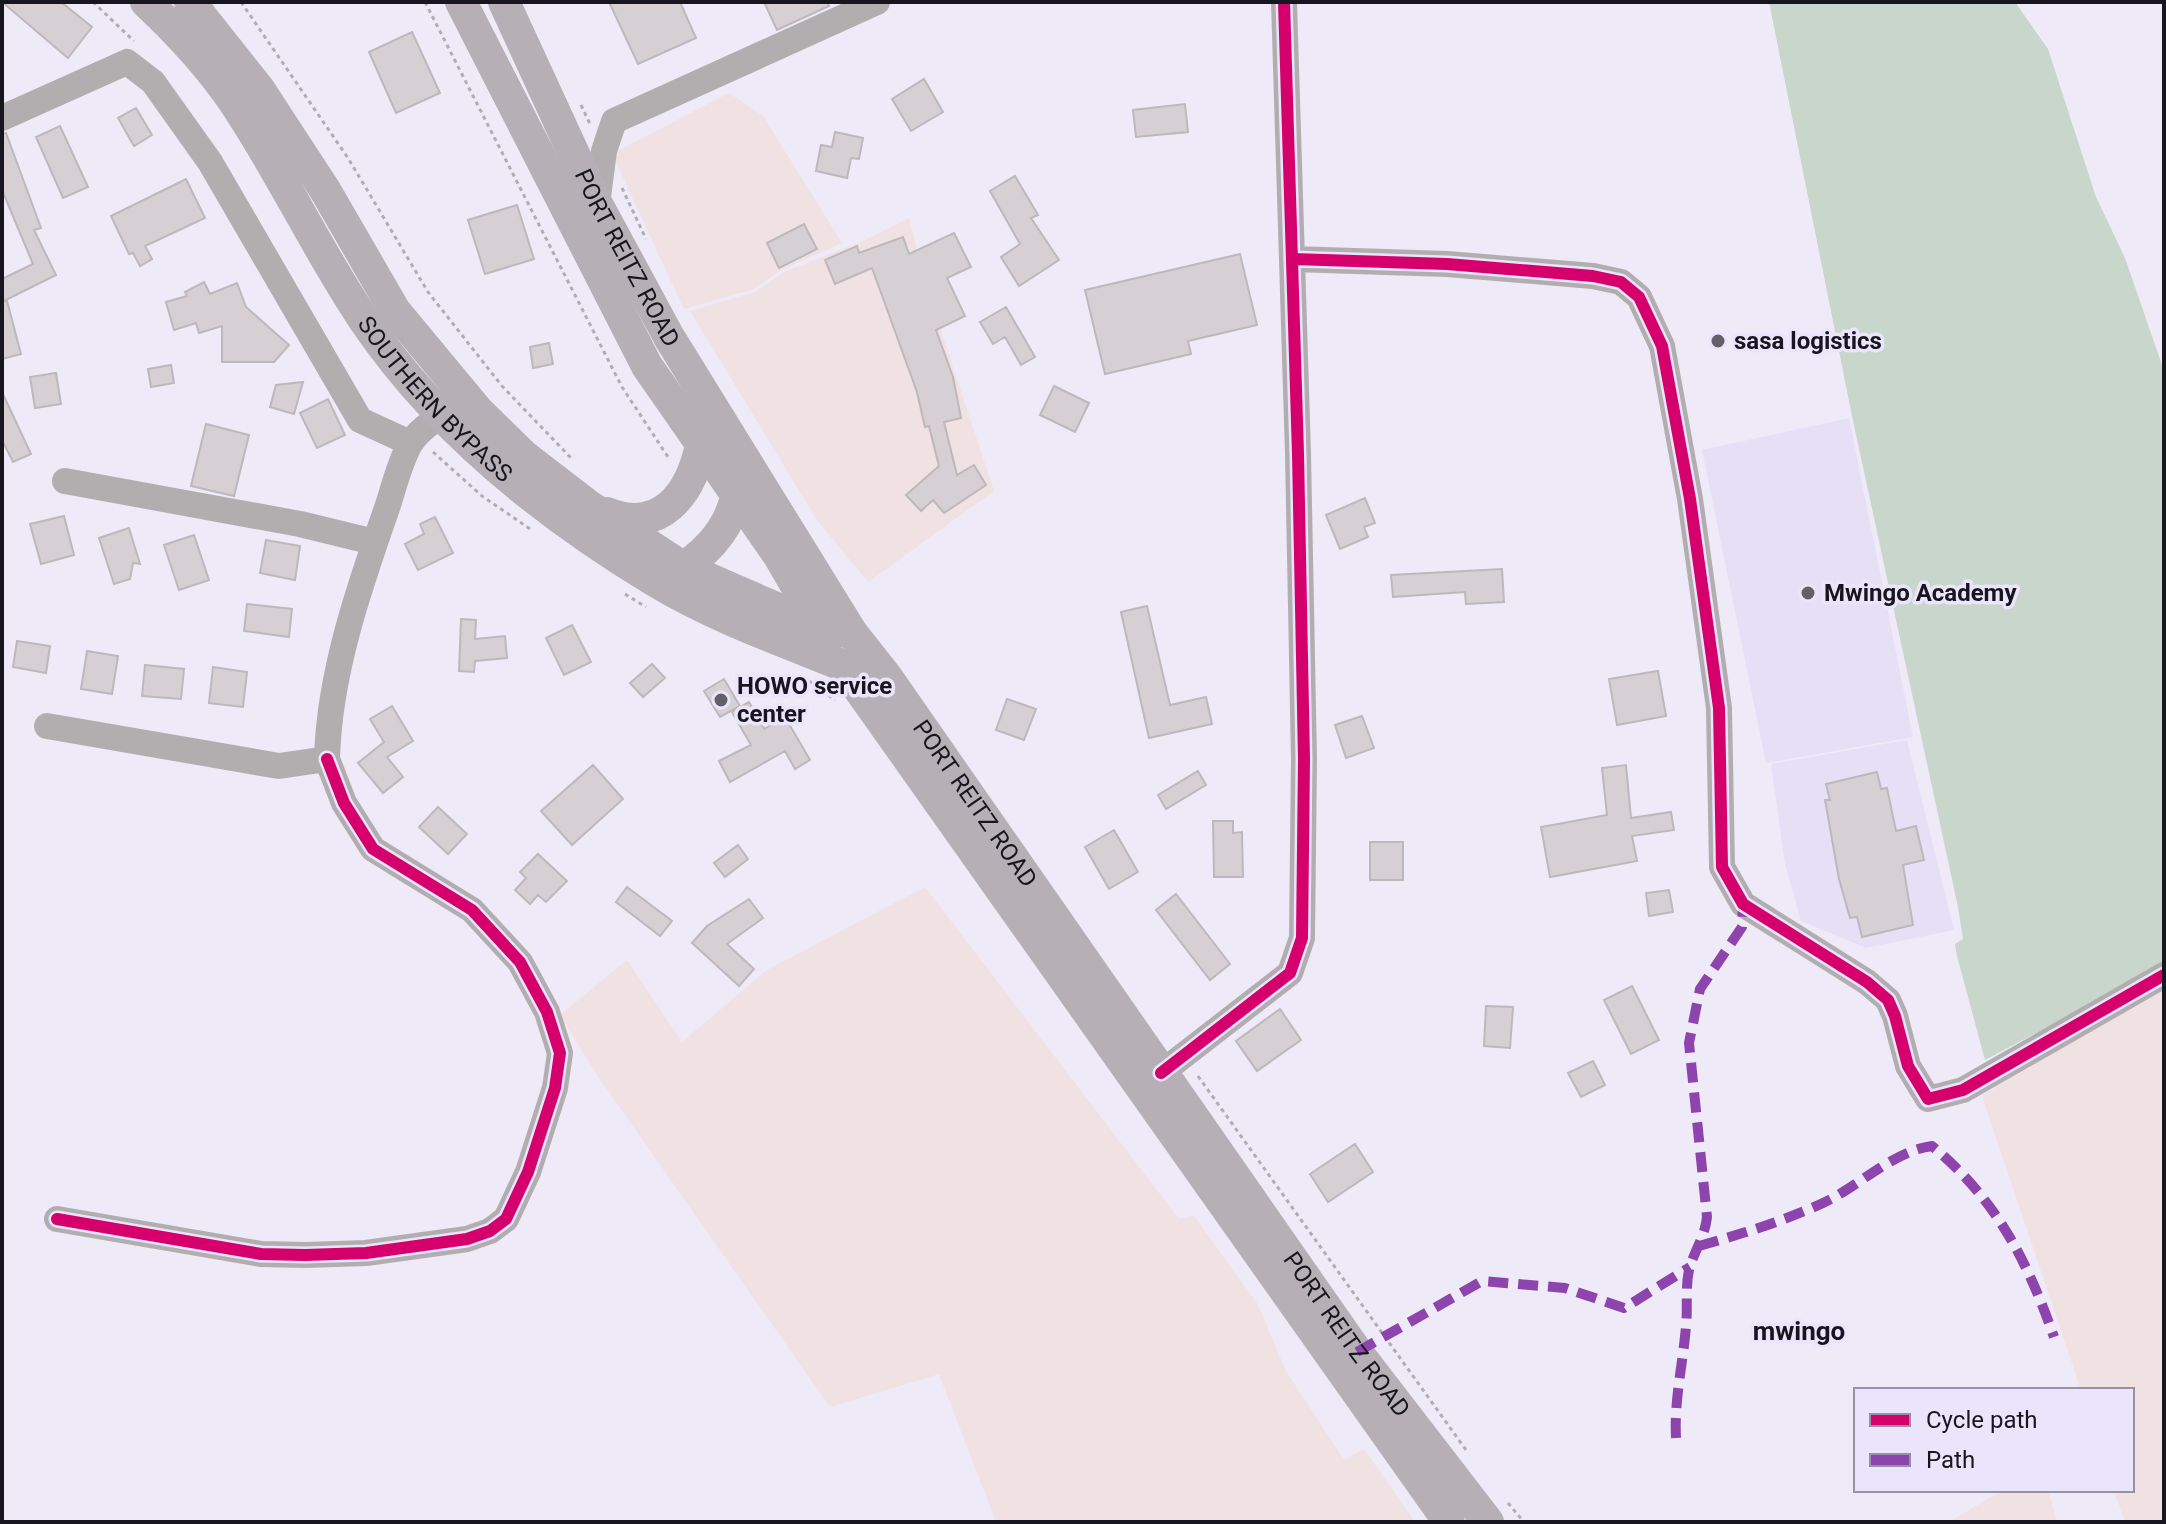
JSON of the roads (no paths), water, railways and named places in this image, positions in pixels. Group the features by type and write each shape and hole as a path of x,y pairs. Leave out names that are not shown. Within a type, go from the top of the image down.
{"main road":[{"name":"SOUTHERN BYPASS","path":"146,2 182,35 233,100 365,321 441,416 503,473 568,523 665,587 768,636 842,665"},
{"name":"SOUTHERN BYPASS","path":"190,2 259,89 325,190 395,311 478,411 524,456 589,506 665,587"},
{"name":"PORT REITZ ROAD","path":"461,2 647,366 779,556 820,627"},
{"name":"PORT REITZ ROAD","path":"504,2 597,204 669,337 852,633 1172,1064 1357,1352 1494,1508"},
{"path":"589,506 622,519 659,513 681,495 695,471 701,445"},
{"path":"665,587 711,545 729,521 736,496"},
{"path":"665,587 852,633"},
{"path":"842,665 1449,1522"}],"street":[{"path":"597,204 604,151 614,121 877,2"},
{"path":"1172,1064 1290,973 1302,938 1304,759 1284,2"},
{"path":"2,118 127,62 153,82 210,162 360,420 413,440"},
{"path":"1293,259 1447,264 1593,276 1621,282 1639,297 1662,346 1692,514 1719,708 1722,867 1743,904 1867,982 1888,1000 1908,1066 1928,1099 1963,1090 2164,975"},
{"path":"57,1219 261,1254 305,1255 366,1253 467,1239 490,1231 506,1219 528,1172 555,1088 560,1053 547,1012 520,962 472,910 373,849 344,803 327,759 327,727 337,675 374,542 413,440 441,416 457,409 478,411"},
{"path":"65,481 300,524 374,542"},
{"name":"PORT REITZ ROAD","path":"820,627 842,665"},
{"path":"47,726 279,766 327,759"}],"place":[{"name":"sasa logistics","path":"1718,341"},
{"name":"Mwingo Academy","path":"1808,593"},
{"name":"HOWO service center","path":"721,700"}],"district":[{"name":"mwingo","path":"1799,1331"}]}
